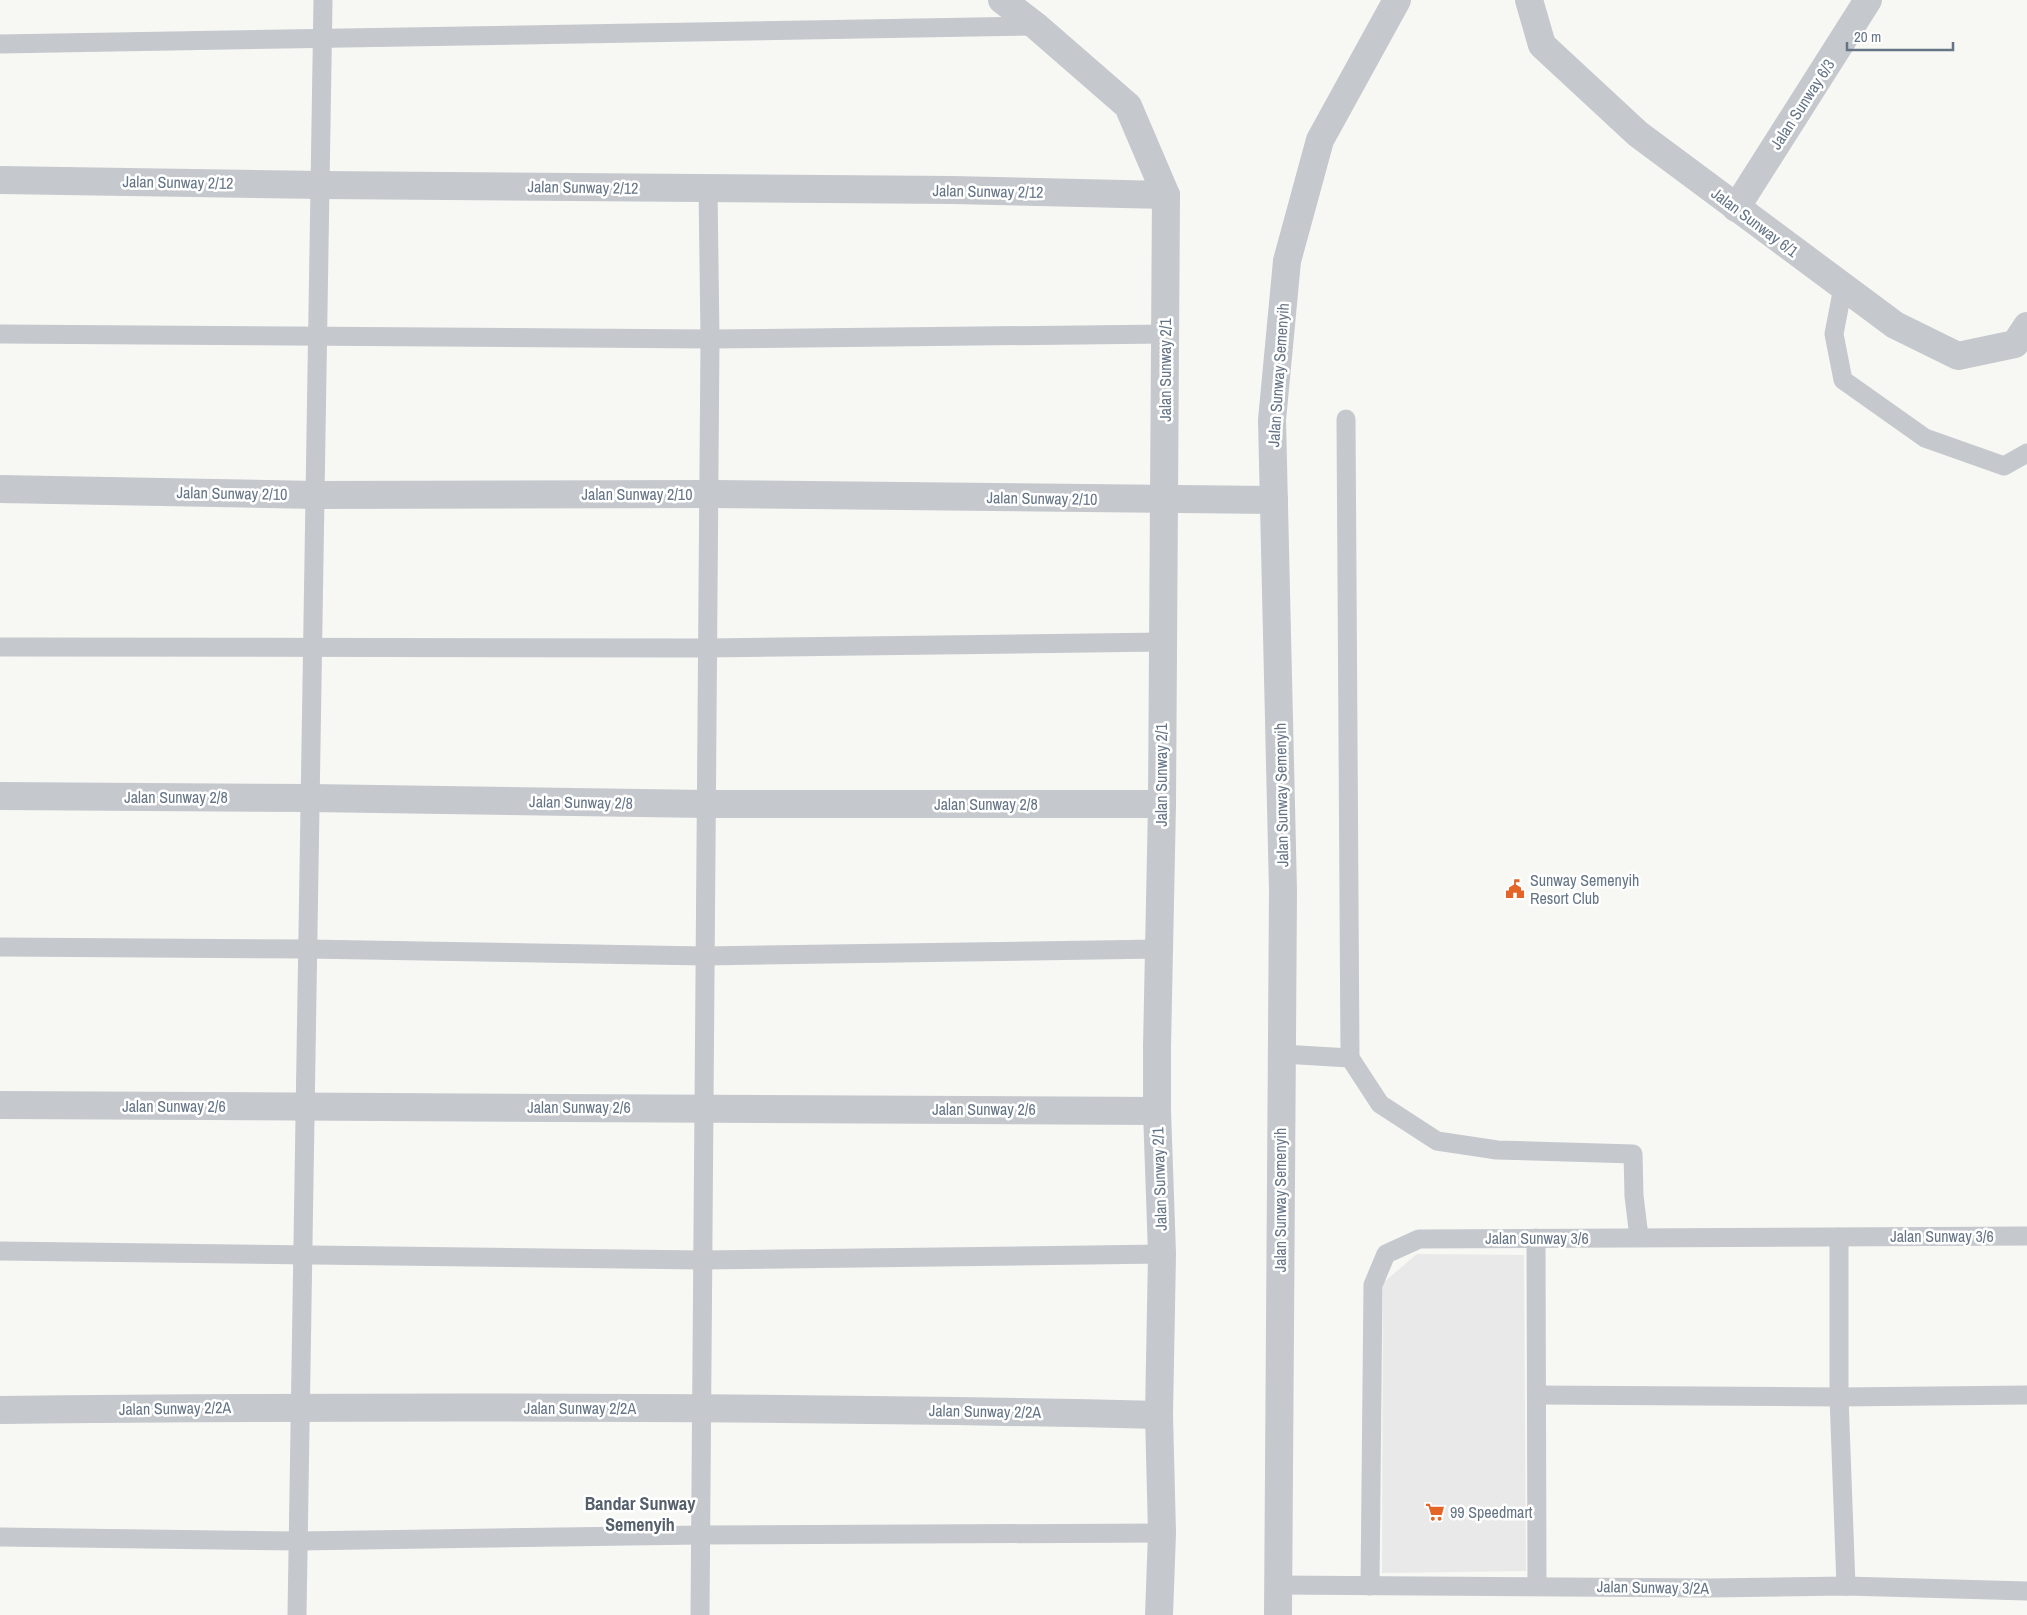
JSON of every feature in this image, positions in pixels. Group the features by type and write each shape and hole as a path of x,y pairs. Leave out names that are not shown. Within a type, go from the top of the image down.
{"street":[{"name":"Jalan Sunway 2/1","path":"1002,0 1036,26 1128,106 1166,195 1162,804 1157,1111 1162,1254 1159,1415 1162,1533 1159,1615"},
{"name":"Jalan Sunway Semenyih","path":"1278,1615 1283,891 1272,420 1287,261 1320,140 1397,0"},
{"name":"Jalan Sunway 6/1","path":"1529,0 1542,45 1638,134 1895,325 1958,356 2015,344 2027,326"},
{"name":"Jalan Sunway 6/3","path":"1736,208 1868,0"},
{"name":"Jalan Sunway 2/12","path":"0,180 321,185 952,190 1166,195"},
{"name":"Jalan Sunway 2/10","path":"0,489 316,495 708,494 1274,500"},
{"name":"Jalan Sunway 2/8","path":"0,796 310,798 706,804 1162,804"},
{"name":"Jalan Sunway 2/6","path":"0,1105 704,1107 1157,1111"},
{"name":"Jalan Sunway 2/2A","path":"0,1410 300,1407 701,1408 903,1409 1159,1415"}],"lane":[{"path":"297,1615 323,0"},
{"path":"0,44 1036,26"},
{"path":"700,1615 710,339 708,188"},
{"path":"1843,286 1834,334 1843,380 1925,438 2004,466 2027,453"},
{"path":"0,334 710,339 1165,334"},
{"path":"1346,419 1350,1058 1380,1104 1437,1141 1497,1150 1633,1154 1634,1196 1639,1238"},
{"path":"0,647 707,648 1162,642"},
{"path":"0,947 308,949 705,956 1159,949"},
{"path":"1282,1054 1350,1058"},
{"name":"Jalan Sunway 3/6","path":"1370,1586 1373,1285 1386,1254 1419,1239 2027,1236"},
{"path":"1838,1237 1838,1397 1846,1586"},
{"path":"1536,1238 1537,1586"},
{"path":"0,1251 702,1260 1162,1254"},
{"path":"1537,1395 1838,1397 2027,1395"},
{"path":"0,1537 298,1541 701,1535 1162,1533"},
{"name":"Jalan Sunway 3/2A","path":"1279,1586 1710,1588 1846,1586 2027,1591"}],"shaded area":[{"path":"1417,1254 1524,1255 1526,1571 1382,1573 1383,1283"}],"place":[{"name":"Sunway Semenyih Resort Club","path":"1515,889"},
{"name":"99 Speedmart","path":"1435,1512"}],"district":[{"name":"Bandar Sunway Semenyih","path":"640,1514"}]}
